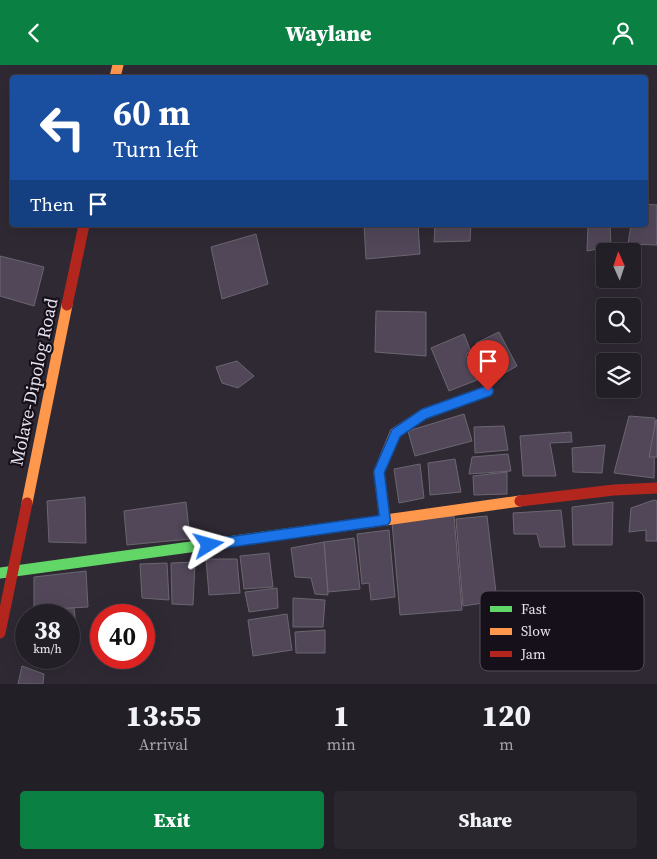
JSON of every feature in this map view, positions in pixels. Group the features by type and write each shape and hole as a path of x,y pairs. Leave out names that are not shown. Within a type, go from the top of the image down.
{"main road":[{"name":"Molave-Dipolog Road","path":"0,633 84,227"},
{"path":"385,520 379,472 396,433 424,414 488,391"},
{"path":"0,573 518,501 614,490 657,488"}],"building":[{"path":"648,204 657,205 657,245 628,243 631,227 648,227"},
{"path":"364,227 418,227 420,254 366,259"},
{"path":"435,227 471,227 470,241 434,242"},
{"path":"588,227 610,227 611,243 596,243 596,249 587,251"},
{"path":"256,234 268,284 222,299 211,247"},
{"path":"0,256 44,267 34,306 0,296"},
{"path":"376,311 426,312 426,356 375,352"},
{"path":"499,332 517,366 494,379 476,343"},
{"path":"464,334 471,352 466,354 477,380 449,391 431,348"},
{"path":"237,361 254,376 238,388 222,383 216,367"},
{"path":"464,414 472,441 415,456 408,431"},
{"path":"629,416 655,418 654,478 614,473"},
{"path":"656,420 657,457 649,457"},
{"path":"504,426 508,450 475,453 474,427"},
{"path":"571,432 572,442 550,443 556,476 523,476 520,436"},
{"path":"605,445 602,473 573,472 572,448"},
{"path":"508,454 511,471 469,474 472,457"},
{"path":"455,459 461,492 430,495 428,463"},
{"path":"420,464 424,498 399,503 394,469"},
{"path":"507,472 507,494 474,495 473,476"},
{"path":"85,497 86,543 49,542 47,501"},
{"path":"654,500 657,501 657,541 646,541 646,530 629,532 631,508"},
{"path":"186,502 190,539 127,545 124,511"},
{"path":"613,502 612,545 573,545 572,507"},
{"path":"561,510 565,547 540,547 537,534 514,534 513,513"},
{"path":"454,516 462,610 400,615 392,522"},
{"path":"487,516 496,591 480,591 480,604 463,606 456,519"},
{"path":"389,530 395,597 371,600 369,583 362,584 357,534"},
{"path":"354,538 360,589 328,592 324,542"},
{"path":"324,542 328,595 315,594 311,578 295,577 291,548"},
{"path":"269,553 273,587 244,589 240,556"},
{"path":"206,559 237,559 240,593 209,595"},
{"path":"195,562 193,605 172,604 171,563"},
{"path":"167,563 169,600 142,598 140,564"},
{"path":"86,571 88,607 80,607 80,604 34,604 34,577"},
{"path":"277,588 278,608 249,612 245,592"},
{"path":"293,598 325,600 323,627 293,627"},
{"path":"287,614 292,650 253,656 248,620"},
{"path":"325,630 325,653 296,653 295,632"},
{"path":"21,669 30,669 44,674 43,684 18,684"}],"traffic: fast":[{"path":"0,573 336,527"}],"traffic: slow":[{"path":"116,75 118,65"},
{"path":"27,503 67,305"},
{"path":"385,520 379,472 395,433 424,414 488,391"},
{"path":"336,527 520,501"}],"traffic: jam":[{"path":"67,305 84,227"},
{"path":"520,501 614,490 657,488"},
{"path":"0,633 27,503"}],"route":[{"path":"209,545 385,520 379,472 396,433 424,414 488,391"}]}
